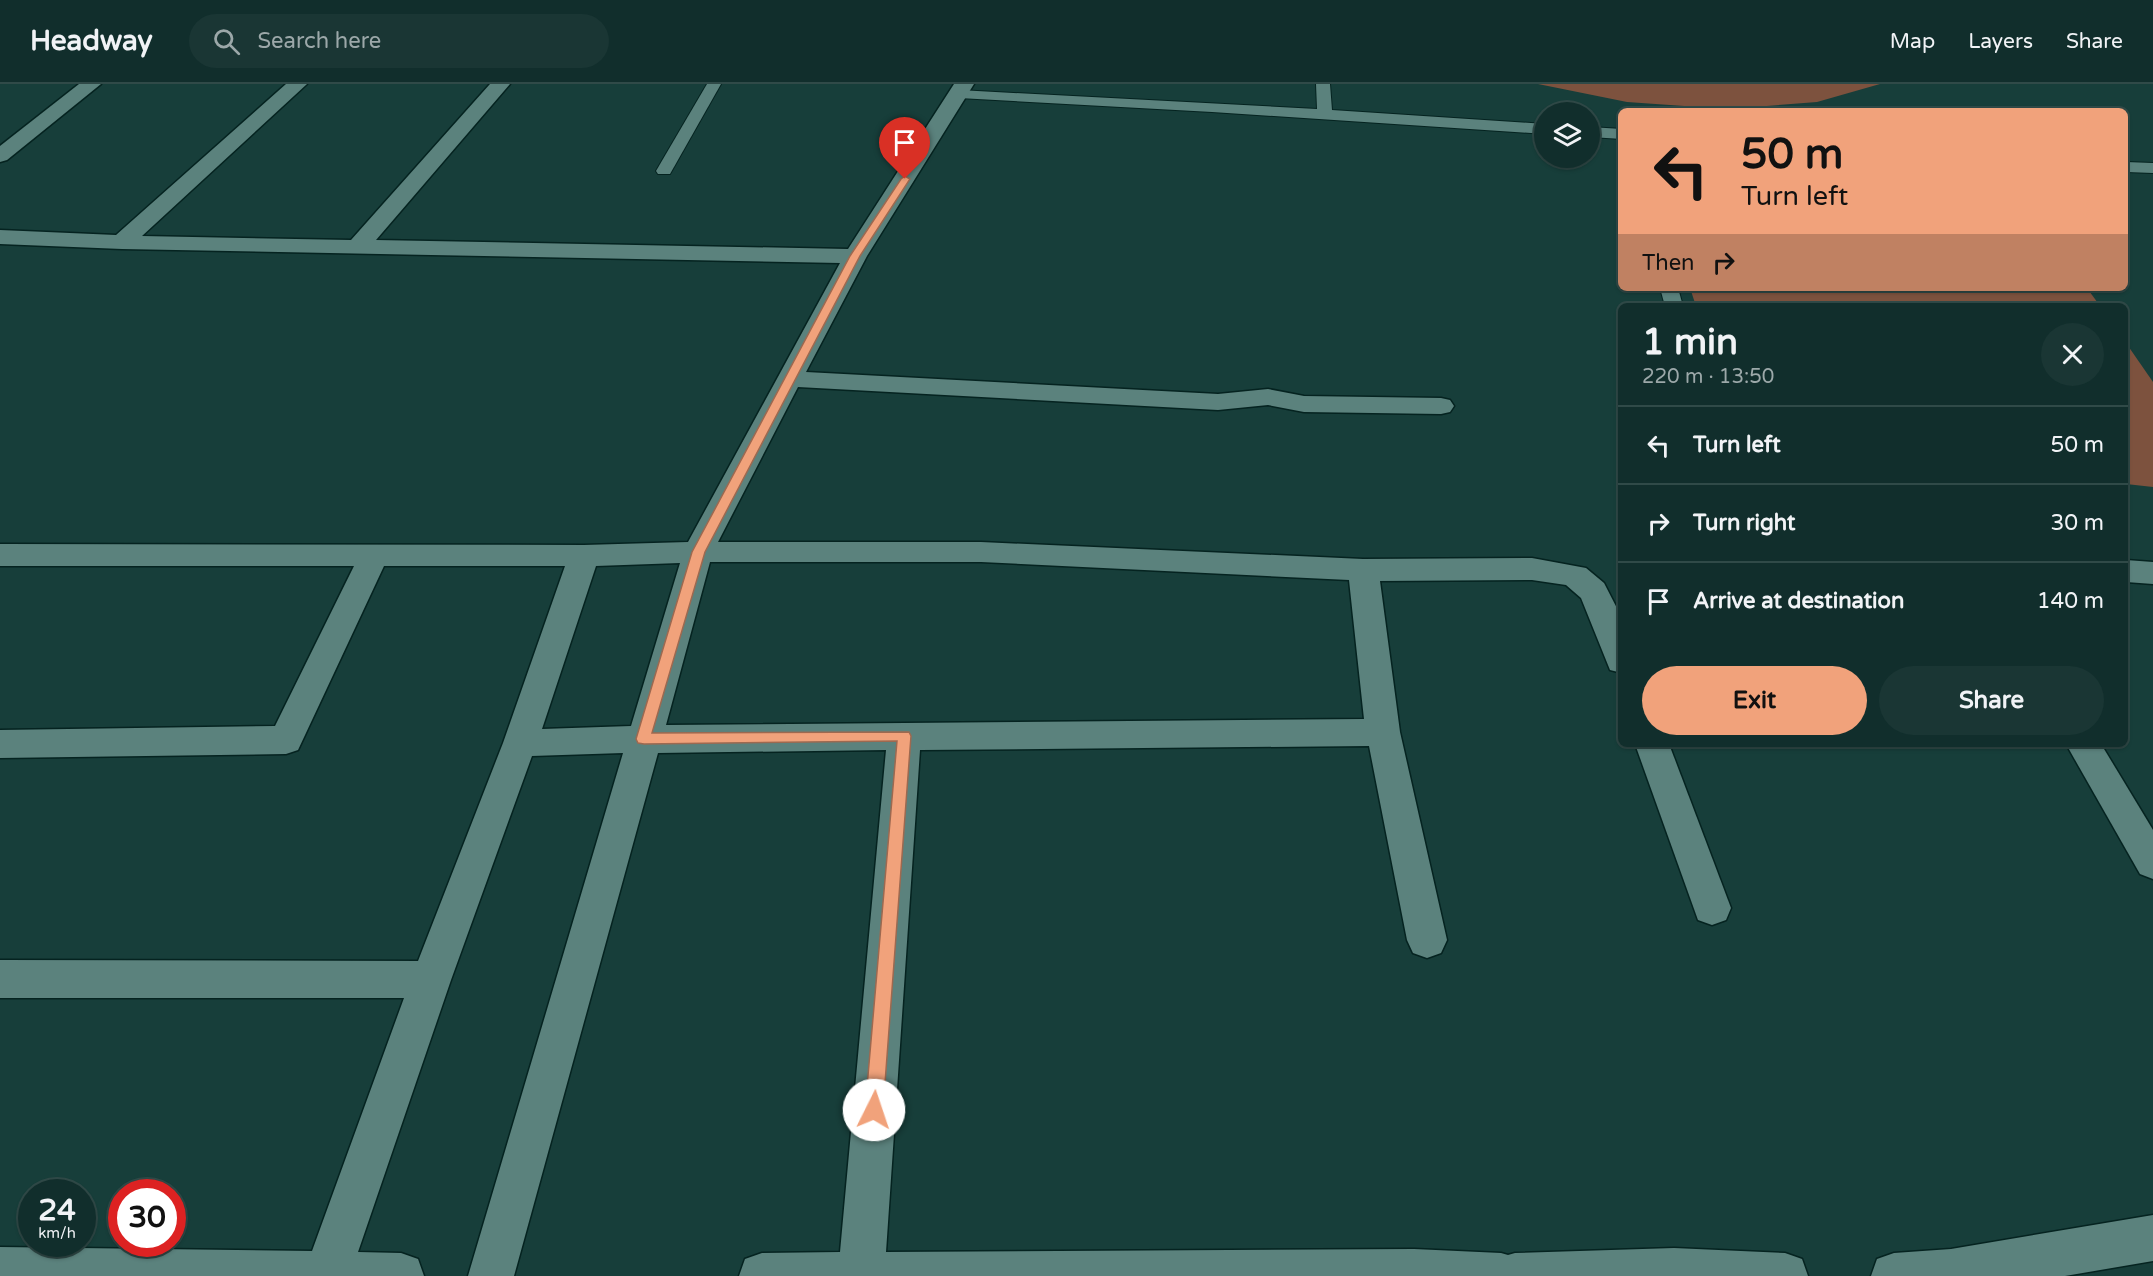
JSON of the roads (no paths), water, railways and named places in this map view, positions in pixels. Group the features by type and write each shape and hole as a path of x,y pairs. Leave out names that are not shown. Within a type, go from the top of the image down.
{"street":[{"path":"0,156 91,84"},
{"path":"123,242 297,84"},
{"path":"359,245 500,84"},
{"path":"491,1276 698,552 855,256 962,89"},
{"path":"0,237 123,242 855,256"},
{"path":"790,379 1218,402 1268,397 1304,404 1442,406"},
{"path":"0,555 584,556 698,552 981,552 1363,570 1532,568 1575,576 1593,591 1618,650"},
{"path":"0,744 286,740 375,554"},
{"path":"327,1275 431,980 520,743 584,556"},
{"path":"1363,570 1383,732 1427,940"},
{"path":"2128,571 2153,573"},
{"path":"520,743 644,739 1383,732"},
{"path":"861,1275 904,736"},
{"path":"1653,747 1712,908"},
{"path":"2085,747 2153,863"},
{"path":"0,979 431,980"},
{"path":"1894,1276 1951,1272 2153,1238"},
{"path":"0,1270 401,1276"},
{"path":"1515,1276 1674,1271 1785,1276"},
{"path":"762,1276 1414,1272 1501,1276"}],"lane":[{"path":"664,171 714,84"},
{"path":"1323,84 1325,114"},
{"path":"962,89 1040,90 1325,114 1534,128"},
{"path":"1600,133 1618,134"},
{"path":"2128,167 2153,168"}]}
